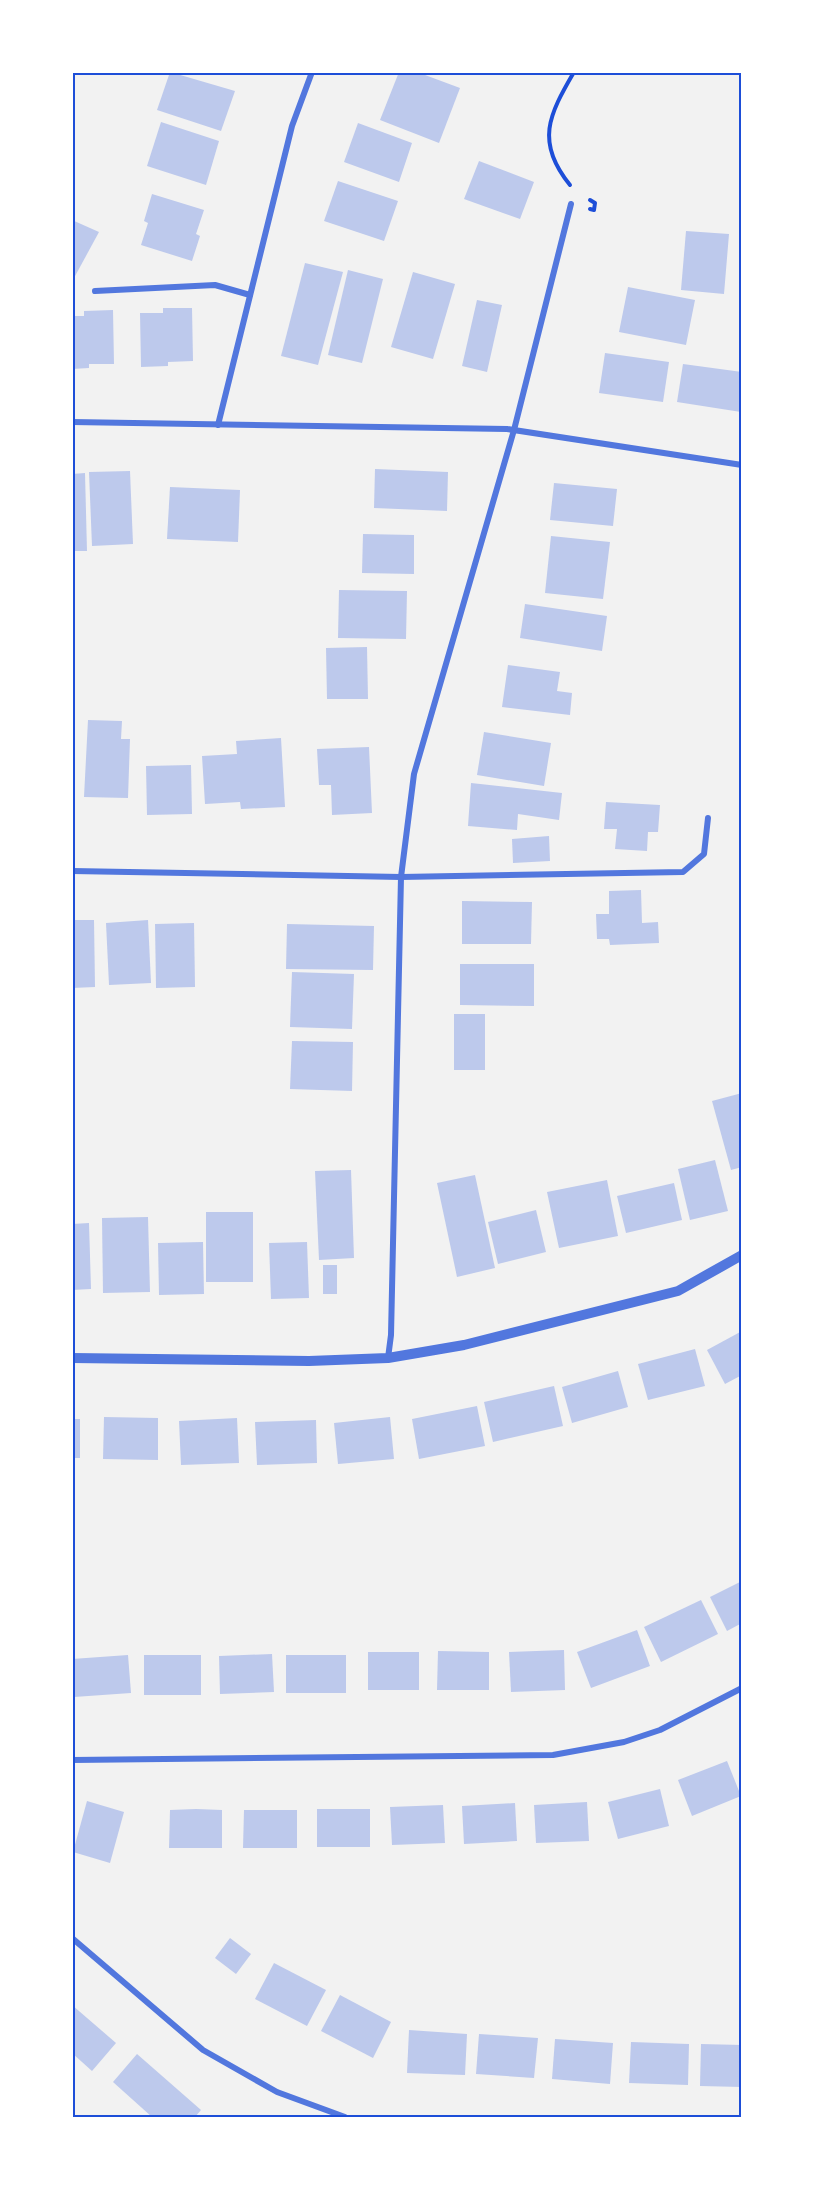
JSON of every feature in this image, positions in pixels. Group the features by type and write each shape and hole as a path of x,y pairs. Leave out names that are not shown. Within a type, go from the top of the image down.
{"street":[{"path":"218,425 292,126 312,72"},
{"path":"388,1358 391,1335 401,877 414,774 514,430 571,204"},
{"path":"95,291 215,285 250,295"},
{"path":"72,422 514,430 742,465"},
{"path":"72,871 401,877 683,872 704,854 708,818"},
{"path":"72,1358 309,1361 388,1358 464,1345 678,1291 742,1255"},
{"path":"72,1760 553,1755 624,1742 660,1730 742,1689"},
{"path":"72,1938 203,2050 277,2092 345,2117"}],"path":[{"path":"574,72 554,106 548,136 550,156 574,191"},
{"path":"571,204 594,210 595,203 585,197"}],"building":[{"path":"170,72 235,91 221,131 157,110"},
{"path":"399,72 417,72 460,88 439,143 380,120"},
{"path":"161,122 219,141 206,185 147,166"},
{"path":"358,123 412,143 399,182 344,162"},
{"path":"479,161 534,182 520,219 464,199"},
{"path":"338,181 398,201 384,241 324,221"},
{"path":"152,194 204,210 196,234 200,236 192,261 141,245 148,223 144,221"},
{"path":"72,220 99,232 74,278 72,277"},
{"path":"686,231 729,234 724,294 681,290"},
{"path":"305,263 343,272 318,365 281,356"},
{"path":"348,270 383,279 362,363 328,355"},
{"path":"413,272 455,284 433,359 391,347"},
{"path":"628,287 695,300 686,345 619,332"},
{"path":"477,300 502,305 487,372 462,366"},
{"path":"163,308 192,308 193,361 168,362 168,366 141,367 140,313 163,313"},
{"path":"113,310 114,364 89,364 89,368 72,369 72,316 84,316 84,311"},
{"path":"605,353 669,362 663,402 599,393"},
{"path":"683,364 742,372 741,412 677,402"},
{"path":"375,469 448,472 447,511 374,508"},
{"path":"130,471 133,544 92,546 89,472"},
{"path":"85,473 87,551 72,551 72,474"},
{"path":"554,483 617,489 613,526 550,520"},
{"path":"170,487 240,490 238,542 167,539"},
{"path":"363,534 414,535 414,574 362,573"},
{"path":"551,536 610,542 603,599 545,593"},
{"path":"339,590 407,591 406,639 338,638"},
{"path":"525,604 607,616 602,651 520,638"},
{"path":"367,647 368,699 327,699 326,648"},
{"path":"508,665 560,672 557,691 572,693 570,715 502,707"},
{"path":"88,720 122,721 121,739 130,739 128,798 84,797"},
{"path":"484,732 551,743 544,786 477,775"},
{"path":"281,738 285,807 241,809 240,802 205,804 202,756 237,754 236,741"},
{"path":"369,747 372,813 332,815 331,785 319,785 317,749"},
{"path":"191,765 192,814 147,815 146,766"},
{"path":"471,783 562,793 559,820 518,814 517,830 468,826"},
{"path":"606,802 660,805 658,832 648,832 647,851 615,849 617,829 604,829"},
{"path":"549,836 550,861 513,863 512,839"},
{"path":"641,890 642,923 658,922 659,943 610,945 609,939 597,939 596,914 609,914 609,891"},
{"path":"462,901 532,902 531,944 462,944"},
{"path":"72,920 94,920 95,987 72,988"},
{"path":"148,920 151,983 109,985 106,923"},
{"path":"194,923 195,987 156,988 155,924"},
{"path":"287,924 374,926 373,970 286,969"},
{"path":"460,964 534,964 534,1006 460,1005"},
{"path":"292,972 354,974 352,1029 290,1027"},
{"path":"454,1014 485,1014 485,1070 454,1070"},
{"path":"292,1041 353,1042 352,1091 290,1089"},
{"path":"742,1093 742,1167 731,1170 712,1101"},
{"path":"715,1160 728,1211 690,1220 678,1169"},
{"path":"351,1170 354,1258 319,1260 315,1171"},
{"path":"475,1175 495,1268 457,1277 437,1183"},
{"path":"607,1180 618,1236 559,1248 547,1192"},
{"path":"674,1183 682,1220 626,1233 617,1196"},
{"path":"536,1210 546,1252 498,1264 488,1222"},
{"path":"206,1212 253,1212 253,1282 206,1282"},
{"path":"148,1217 150,1292 103,1293 102,1218"},
{"path":"89,1223 91,1289 72,1290 72,1224"},
{"path":"203,1242 204,1294 159,1295 158,1243"},
{"path":"307,1242 309,1298 271,1299 269,1243"},
{"path":"323,1265 337,1265 337,1294 323,1294"},
{"path":"742,1331 742,1375 725,1384 707,1350"},
{"path":"695,1349 705,1386 648,1400 638,1364"},
{"path":"618,1371 628,1407 572,1423 562,1387"},
{"path":"554,1386 563,1426 493,1442 484,1402"},
{"path":"477,1406 485,1446 419,1459 412,1419"},
{"path":"104,1417 158,1418 158,1460 103,1459"},
{"path":"390,1417 394,1459 338,1464 334,1423"},
{"path":"237,1418 239,1463 181,1465 179,1421"},
{"path":"72,1419 80,1419 80,1458 72,1458"},
{"path":"316,1420 317,1463 257,1465 255,1422"},
{"path":"742,1581 742,1623 727,1631 710,1597"},
{"path":"701,1600 718,1634 661,1662 644,1627"},
{"path":"637,1630 650,1666 591,1688 577,1652"},
{"path":"564,1650 565,1690 511,1692 509,1652"},
{"path":"438,1651 489,1652 489,1690 437,1690"},
{"path":"368,1652 419,1652 419,1690 368,1690"},
{"path":"272,1654 274,1692 220,1694 219,1656"},
{"path":"128,1655 131,1693 74,1697 72,1659"},
{"path":"144,1655 201,1655 201,1695 144,1695"},
{"path":"286,1655 346,1655 346,1693 286,1693"},
{"path":"727,1761 741,1796 692,1816 678,1780"},
{"path":"660,1789 669,1826 618,1839 608,1802"},
{"path":"87,1801 124,1812 110,1863 73,1852"},
{"path":"587,1802 589,1841 536,1843 534,1805"},
{"path":"515,1803 517,1841 464,1844 462,1806"},
{"path":"443,1805 445,1843 392,1845 390,1807"},
{"path":"317,1809 370,1809 370,1847 317,1847"},
{"path":"170,1810 222,1810 222,1848 169,1848"},
{"path":"244,1810 297,1810 297,1848 243,1848"},
{"path":"230,1938 251,1954 236,1974 215,1958"},
{"path":"274,1963 326,1990 307,2026 255,1999"},
{"path":"340,1995 391,2022 373,2058 321,2031"},
{"path":"72,2005 116,2043 92,2071 72,2053"},
{"path":"409,2030 467,2034 465,2075 407,2073"},
{"path":"479,2034 538,2038 534,2078 476,2074"},
{"path":"555,2039 613,2043 610,2084 552,2079"},
{"path":"631,2042 689,2044 688,2085 629,2083"},
{"path":"701,2044 742,2045 742,2087 700,2086"},
{"path":"137,2054 201,2110 195,2117 152,2117 113,2082"}]}
